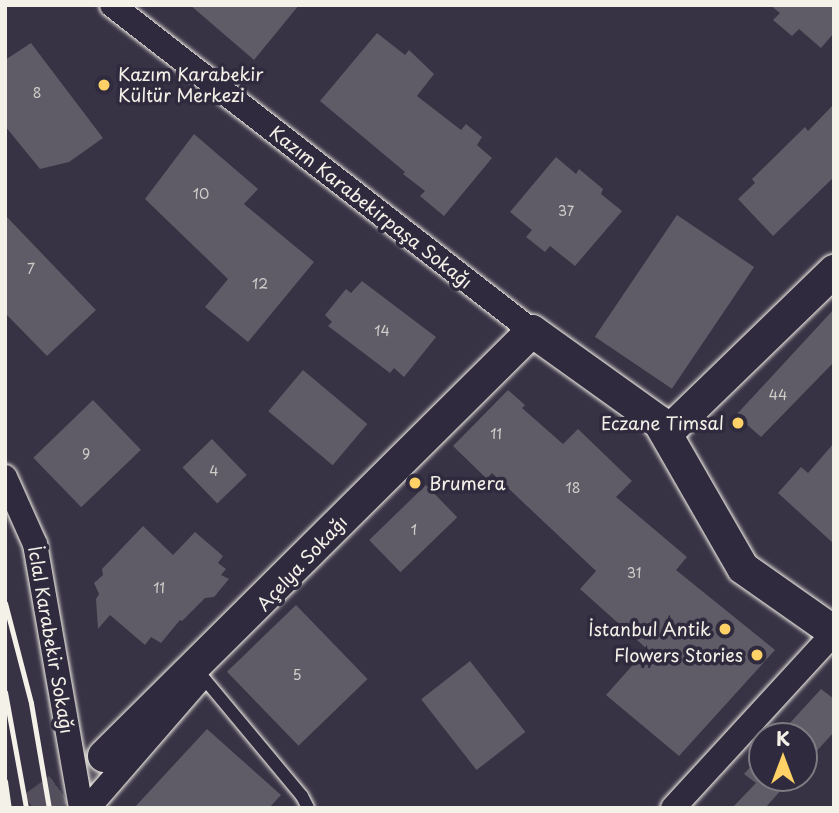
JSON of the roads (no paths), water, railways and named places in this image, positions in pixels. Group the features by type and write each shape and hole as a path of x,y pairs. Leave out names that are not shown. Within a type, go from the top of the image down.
{"street":[{"name":"Kazım Karabekirpaşa Sokağı","path":"112,5 532,331"},
{"path":"667,433 834,271"},
{"path":"532,331 647,411 667,433 722,536 743,568 834,632 673,808"},
{"name":"Açelya Sokağı","path":"88,808 299,562 532,331"},
{"name":"İclal Karabekir Sokağı","path":"5,477 35,544 81,808"},
{"path":"104,757 299,562"}],"lane":[{"path":"202,676 302,796 308,808"}],"tunnel":[{"path":"33,808 104,756"}],"railway":[{"path":"5,603 31,703 49,808"},
{"path":"5,692 26,808"},
{"path":"5,781 9,808"}],"place":[{"name":"Kazım Karabekir Kültür Merkezi","path":"104,85"},
{"name":"Eczane Timsal","path":"738,423"},
{"name":"Brumera","path":"415,483"},
{"name":"İstanbul Antik","path":"725,629"},
{"name":"Flowers Stories","path":"757,655"}]}
